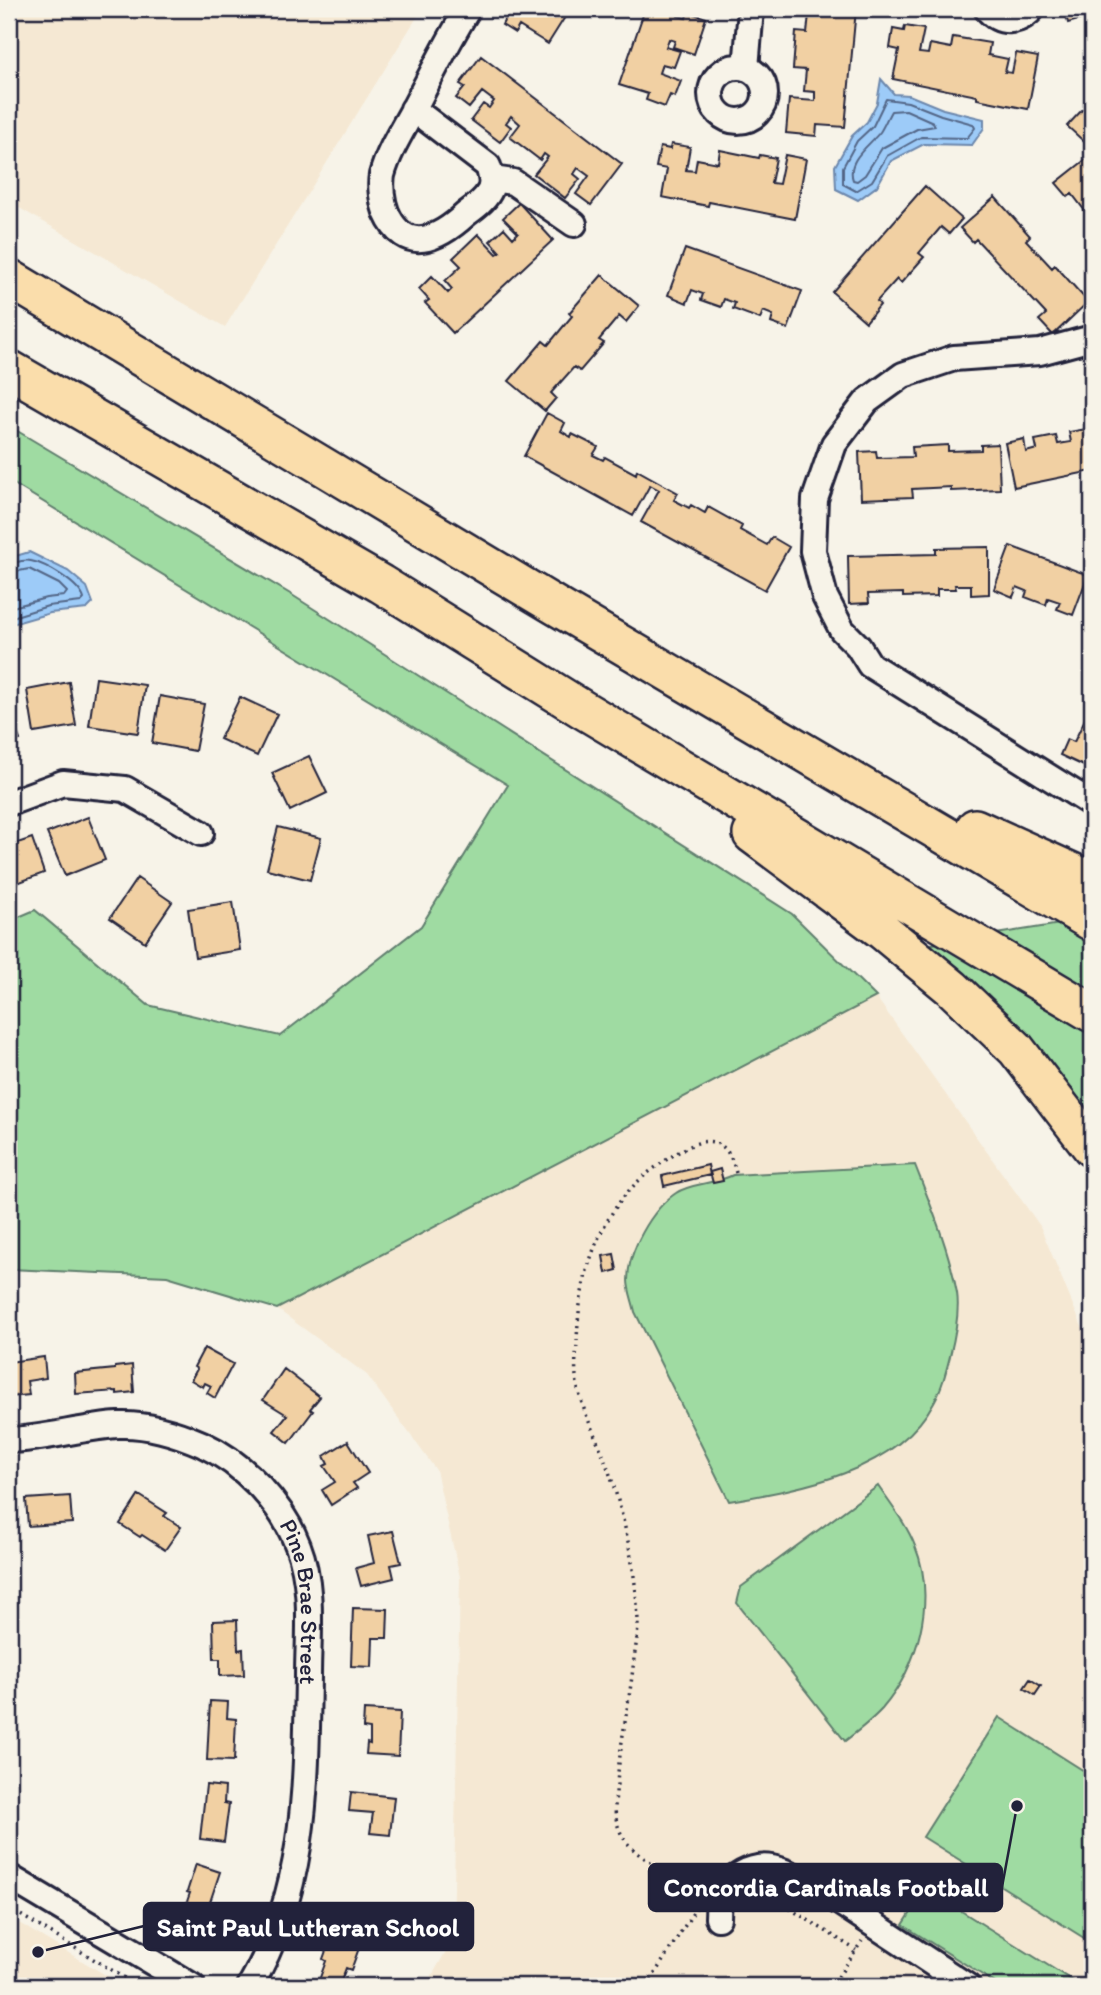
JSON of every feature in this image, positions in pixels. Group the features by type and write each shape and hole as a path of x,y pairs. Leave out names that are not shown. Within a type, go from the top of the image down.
{"highway":[{"path":"9,278 567,613 1092,922"},
{"path":"9,369 381,584 582,709 1092,1013"},
{"path":"582,709 883,931 952,988 1016,1049 1092,1147"},
{"path":"813,756 1092,881"}],"street":[{"path":"413,109 488,166 492,179 491,190 484,199 449,230 435,237 418,240 405,236 392,225 383,203 382,177 390,154 413,109 468,9"},
{"path":"746,68 751,9"},
{"path":"987,9 999,19 1009,21 1018,20 1032,9"},
{"path":"492,179 504,179 521,186 574,224"},
{"path":"1092,338 1040,352 954,358 903,375 867,401 834,444 815,499 813,551 825,597 842,630 858,646 870,664 1092,804"},
{"path":"9,803 63,783 125,789 201,833"},
{"name":"Pine Brae Street","path":"9,1440 119,1425 144,1427 202,1444 240,1468 265,1493 286,1520 298,1545 307,1572 309,1619 305,1794 300,1840 288,1895 269,1949 250,1986"},
{"path":"708,1912 719,1892 736,1875 761,1866 787,1872 812,1884 967,1986"},
{"path":"9,1877 192,1986"}],"path":[{"path":"704,1896 633,1849 620,1832 615,1809 619,1756 630,1696 638,1623 631,1562 619,1498 584,1408 576,1376 577,1325 583,1281 596,1240 623,1198 648,1172 683,1148 701,1141 714,1141 723,1145 733,1158 736,1173"},
{"path":"757,1889 856,1950"},
{"path":"9,1908 138,1986"},
{"path":"647,1986 708,1912"},
{"path":"838,1977 859,1946"}],"shaded area":[{"path":"9,9 422,9 225,327 9,202"},
{"path":"876,997 1040,1226 1092,1351 1092,1986 426,1986 453,1939 460,1577 436,1470 367,1375 277,1309"},
{"path":"9,1917 124,1986 9,1986"}],"green space":[{"path":"9,426 292,595 792,914 876,997 277,1309 167,1276 9,1269 9,921 35,910 148,1005 280,1036 421,926 508,785 9,481"},
{"path":"1092,919 1092,1123 1072,1089 926,945"},
{"path":"915,1165 944,1244 958,1301 952,1348 944,1380 934,1402 917,1426 896,1445 872,1461 815,1483 729,1501 635,1312 628,1284 629,1269 643,1232 658,1209 676,1193 688,1187 733,1175"},
{"path":"878,1486 915,1546 924,1588 924,1610 914,1653 895,1692 878,1713 845,1741 737,1603 741,1587"},
{"path":"999,1717 1092,1776 1092,1943 923,1837"},
{"path":"926,1889 1081,1986 1000,1986 903,1925"}],"water":[{"path":"881,79 894,94 909,95 943,109 984,119 984,128 972,145 924,144 891,161 877,186 858,200 836,189 835,166 852,136 867,122 877,103"},
{"path":"29,552 68,571 87,587 93,603 87,609 50,613 9,625 9,558"}],"building":[{"path":"503,9 570,9 548,44 519,26 515,33 502,25 506,17 500,13"},
{"path":"645,9 680,9 678,16 686,18 688,12 706,18 694,54 673,47 675,41 669,39 666,47 680,51 674,67 662,64 659,73 681,81 675,97 670,95 665,107 646,100 648,94 619,85"},
{"path":"824,9 856,9 845,127 817,125 816,136 786,133 789,99 815,101 815,92 804,91 806,70 793,69 796,32 807,33 809,14 823,15"},
{"path":"1064,9 1092,9 1092,16 1068,23"},
{"path":"905,26 924,29 919,53 928,54 930,44 951,48 953,37 990,43 988,55 1008,59 1005,72 1012,73 1016,53 1038,57 1028,109 893,79 899,50 890,48 893,29 904,31"},
{"path":"481,56 622,164 591,205 576,194 589,176 578,168 574,174 580,179 565,198 534,174 548,157 544,154 540,160 510,137 520,124 511,116 506,123 511,127 500,142 471,120 483,104 489,108 494,101 482,92 469,108 456,98 465,87 460,84"},
{"path":"1083,109 1088,114 1092,109 1092,149 1067,126"},
{"path":"671,144 690,147 686,170 695,171 697,159 718,163 720,150 759,158 760,155 776,158 771,183 779,184 785,155 806,159 795,219 709,202 708,206 662,197 667,169 656,167 660,147 670,149"},
{"path":"1090,156 1092,220 1072,194 1068,197 1056,183"},
{"path":"925,186 962,219 949,234 941,227 919,253 924,257 901,283 897,279 877,301 880,305 866,322 832,292"},
{"path":"995,197 1030,236 1026,240 1052,268 1055,265 1088,302 1053,335 1039,320 1046,314 976,239 973,242 960,228"},
{"path":"519,203 553,240 453,333 425,303 429,300 419,289 432,276 448,293 452,289 445,281 461,266 453,258 478,234 497,254 500,252 490,241 504,228 513,238 518,233 503,218"},
{"path":"685,249 802,291 788,329 771,323 773,315 763,311 760,319 733,309 735,303 724,299 721,307 701,300 703,294 692,290 687,303 668,295"},
{"path":"602,275 639,306 626,322 619,316 599,340 604,343 580,371 574,367 551,393 556,398 545,411 509,381 543,341 548,345 572,316 569,313"},
{"path":"547,413 565,423 561,431 598,447 593,455 603,460 605,457 636,474 637,470 678,493 674,500 705,513 708,507 742,526 740,530 767,545 772,537 789,547 765,590 641,522 659,490 650,485 633,516 524,456"},
{"path":"1087,429 1092,471 1014,487 1005,443 1024,439 1026,452 1037,449 1035,440 1056,436 1058,444 1071,442 1069,432"},
{"path":"998,444 1000,489 912,489 913,497 861,499 859,452 876,451 877,458 913,457 912,447 948,445 948,451 981,450 981,445"},
{"path":"1010,546 1088,575 1073,615 1057,609 1060,602 1048,598 1046,605 1025,597 1027,591 1017,587 1013,597 994,589"},
{"path":"989,547 989,594 971,595 971,585 955,585 956,589 937,589 937,596 868,594 869,603 849,604 848,556 936,554 936,548"},
{"path":"96,678 145,685 138,733 89,726"},
{"path":"69,682 76,726 34,733 27,690"},
{"path":"160,696 204,704 195,751 152,743"},
{"path":"240,697 277,714 257,756 220,739"},
{"path":"9,709 20,740 9,744"},
{"path":"1086,717 1092,717 1092,770 1060,755 1067,739 1074,742"},
{"path":"309,756 327,793 290,811 272,773"},
{"path":"88,817 105,860 65,876 47,833"},
{"path":"278,827 321,838 310,880 267,869"},
{"path":"32,838 44,873 9,886 9,846"},
{"path":"137,878 172,902 145,942 110,918"},
{"path":"233,902 240,950 195,957 188,909"},
{"path":"708,1165 710,1175 664,1186 662,1176"},
{"path":"720,1169 723,1181 713,1183 710,1172"},
{"path":"614,1254 617,1270 606,1273 603,1256"},
{"path":"204,1348 233,1364 215,1398 207,1393 211,1386 205,1383 203,1387 191,1380 197,1369 194,1367"},
{"path":"44,1357 46,1378 27,1381 29,1395 10,1397 9,1362"},
{"path":"132,1365 134,1392 76,1394 75,1373"},
{"path":"284,1369 320,1397 289,1443 274,1431 287,1415 263,1400"},
{"path":"348,1441 368,1473 353,1483 357,1488 331,1505 322,1490 335,1482 324,1466 328,1464 324,1456"},
{"path":"139,1495 167,1513 164,1516 181,1527 165,1550 120,1524"},
{"path":"70,1496 72,1523 28,1526 26,1499"},
{"path":"393,1531 401,1563 391,1565 394,1578 361,1586 356,1568 374,1563 368,1536"},
{"path":"353,1608 388,1609 387,1638 373,1638 372,1667 351,1666"},
{"path":"237,1620 238,1650 243,1649 244,1675 220,1676 220,1659 214,1659 213,1621"},
{"path":"1030,1679 1041,1686 1035,1695 1024,1688"},
{"path":"210,1701 228,1702 227,1718 236,1719 234,1761 207,1760"},
{"path":"364,1710 400,1712 398,1756 366,1754 367,1743 370,1744 370,1729 363,1728"},
{"path":"206,1785 225,1787 224,1803 229,1804 224,1842 200,1839"},
{"path":"351,1792 394,1797 390,1835 370,1833 373,1813 349,1811"},
{"path":"196,1864 220,1872 205,1917 184,1910"},
{"path":"335,1926 363,1937 351,1970 346,1968 339,1986 317,1986 326,1961 323,1959"}],"place":[{"name":"Concordia Cardinals Football","path":"1017,1806"},
{"name":"Saint Paul Lutheran School","path":"38,1952"}]}
